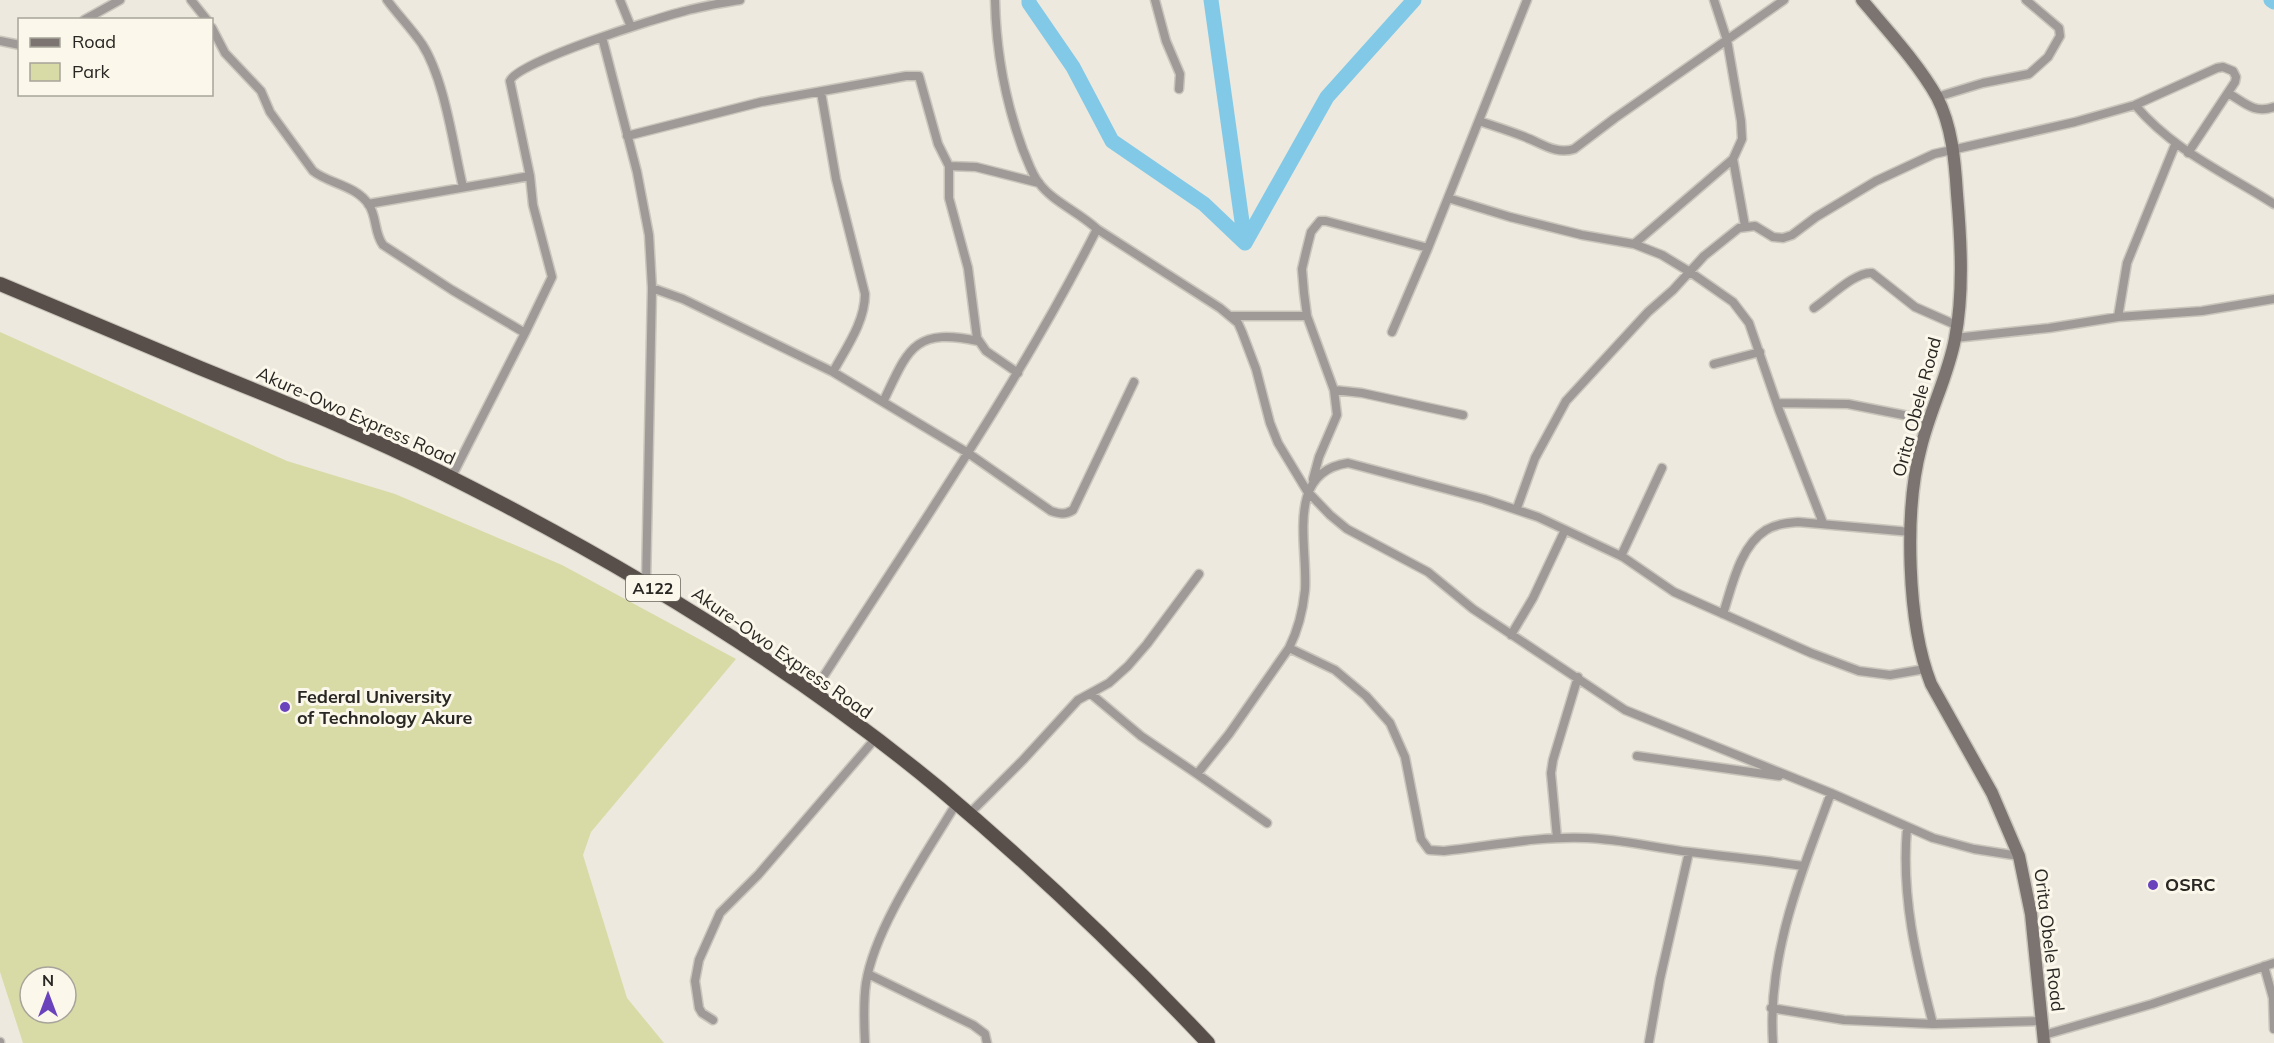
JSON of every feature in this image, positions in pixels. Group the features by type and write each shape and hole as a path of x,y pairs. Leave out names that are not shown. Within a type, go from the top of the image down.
{"highway":[{"name":"Akure-Owo Express Road","path":"0,284 304,410 451,478 535,520 704,618 813,693 969,814 1087,919 1208,1043"}],"main road":[{"name":"Orita Obele Road","path":"1862,0 1909,56 1937,97 1947,123 1953,149 1960,241 1960,290 1956,332 1942,386 1920,448 1913,484 1911,532 1916,619 1925,669 1958,734 1992,793 2019,856 2031,914 2044,1039"}],"street":[{"path":"88,18 120,0"},
{"path":"191,0 205,18"},
{"path":"387,0 423,46 432,66 443,101 463,187"},
{"path":"620,0 632,27"},
{"path":"451,478 552,277 533,205 530,176 510,81 511,76 547,58 632,27 685,11 740,0"},
{"path":"994,0 1005,92 1014,126 1031,170 1039,183 1048,194 1080,214 1097,229 1231,316 1238,323 1248,346 1278,442 1307,491 1329,515 1347,529 1428,572 1473,609 1625,710 1831,793 1907,828 1948,843 2019,856"},
{"path":"1155,0 1166,40 1180,74 1179,89"},
{"path":"1392,332 1527,0"},
{"path":"1634,244 1732,159 1742,139 1727,40 1714,0"},
{"path":"1479,121 1553,150 1574,149 1784,0"},
{"path":"1937,97 2029,74 2048,57 2060,36 2059,28 2026,0"},
{"path":"213,30 225,53 261,91 270,112 313,171 319,176 338,182 368,204 378,237 383,245 525,333"},
{"path":"602,37 649,236 652,288 646,584"},
{"path":"0,41 18,45"},
{"path":"1517,508 1534,458 1566,400 1648,312 1718,244 1739,228 1755,226 1773,237 1783,238 1792,235 1816,217 1876,181 1918,161 1953,149 2075,122 2135,105 2181,83 2223,67 2233,71 2236,77 2228,93 2188,153"},
{"path":"627,136 761,102 906,76 919,76 938,144 949,166 949,198 968,268 978,341 986,351 1018,373"},
{"path":"821,92 837,179 865,294 862,317 833,372"},
{"path":"2228,93 2257,110 2264,111 2274,107"},
{"path":"2135,105 2148,121 2175,145 2274,204"},
{"path":"2118,317 2127,263 2175,145"},
{"path":"1732,159 1745,226"},
{"path":"949,166 976,167 1039,183"},
{"path":"368,204 530,176"},
{"path":"1448,198 1510,218 1582,235 1634,244 1662,255 1733,302 1749,323 1823,523"},
{"path":"1197,774 1229,734 1289,648 1296,634 1305,590 1304,515 1307,491 1337,415 1334,390 1307,316 1302,269 1311,232 1320,221 1428,248"},
{"path":"813,693 1018,373 1097,229"},
{"path":"1814,308 1864,272 1872,273 1915,307 1956,332 2049,328 2118,317 2202,311 2274,299"},
{"path":"652,288 683,299 833,372 968,453 1051,511 1067,514 1073,510 1134,382"},
{"path":"1231,316 1307,316"},
{"path":"884,402 905,357 914,348 940,336 957,336 978,341"},
{"path":"1714,364 1760,352"},
{"path":"1334,390 1362,393 1463,415"},
{"path":"1777,403 1848,404 1929,420"},
{"path":"1312,482 1325,469 1348,463 1517,508 1621,556 1674,592 1811,653 1859,671 1890,675 1925,669"},
{"path":"1621,556 1662,468"},
{"path":"1723,614 1745,553 1756,538 1767,529 1780,524 1798,522 1911,532"},
{"path":"1511,635 1533,597 1565,530"},
{"path":"969,814 1077,700 1109,683 1128,666 1199,574"},
{"path":"1289,648 1335,670 1366,696 1390,723 1405,757 1421,839 1429,850 1444,851 1557,838 1622,840 1689,852 1758,858 1803,866"},
{"path":"1557,838 1551,774 1553,760 1578,677"},
{"path":"1091,694 1141,736 1267,823"},
{"path":"713,1020 699,1008 696,999 695,975 699,960 720,913 758,875 875,739"},
{"path":"1637,756 1790,777"},
{"path":"1773,1043 1771,1008 1782,936 1803,866 1831,793"},
{"path":"865,1043 864,1001 868,974 879,941 956,804"},
{"path":"1907,828 1905,849 1907,905 1933,1024"},
{"path":"1649,1042 1660,979 1689,852"},
{"path":"2044,1039 2274,963"},
{"path":"2264,966 2273,998 2274,1029"},
{"path":"868,974 973,1025 985,1034 987,1043"},
{"path":"1771,1008 1844,1020 1933,1024 2042,1021"}],"green space":[{"name":"Federal University of Technology Akure","path":"0,332 287,461 395,494 562,565 736,659 591,832 583,855 627,998 664,1043 23,1043 0,972"}],"waterway":[{"path":"1029,0 1073,67 1112,141 1204,204 1245,243 1327,97 1414,0"},
{"path":"1211,0 1245,243"}],"place":[{"name":"Federal University of Technology Akure","path":"285,707"},
{"name":"OSRC","path":"2153,885"}]}
